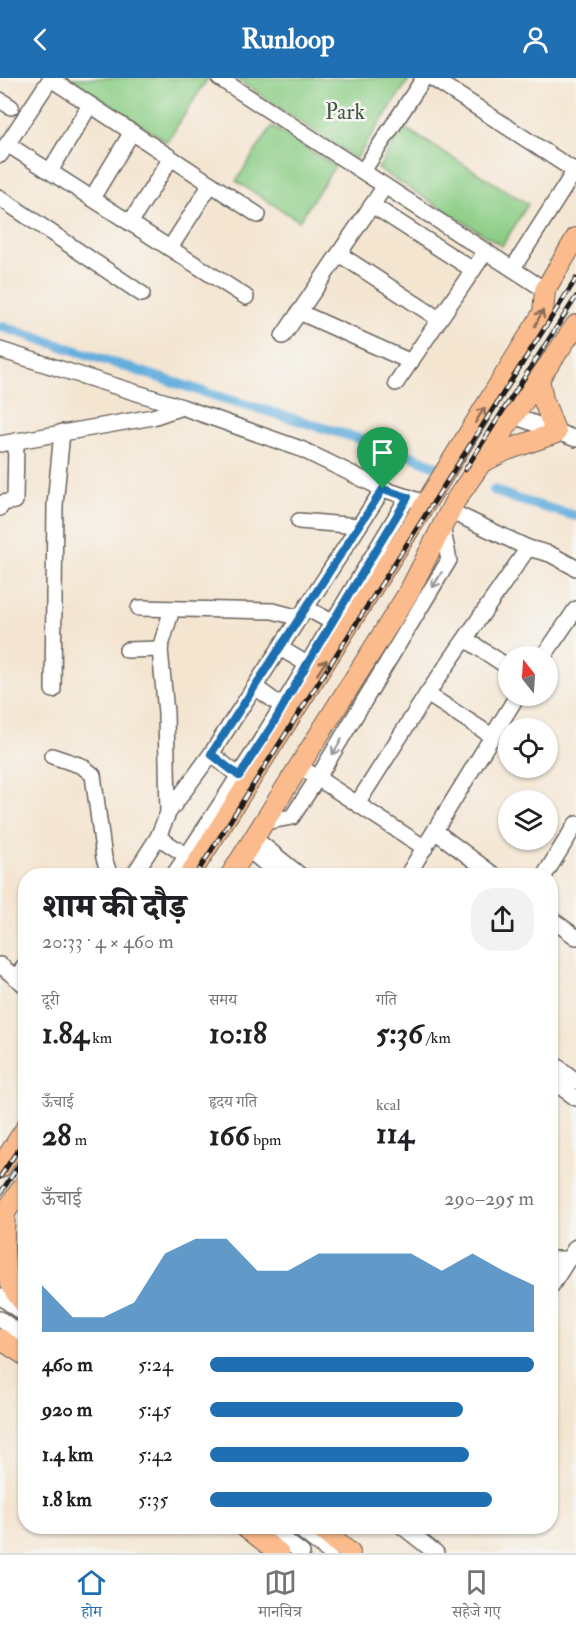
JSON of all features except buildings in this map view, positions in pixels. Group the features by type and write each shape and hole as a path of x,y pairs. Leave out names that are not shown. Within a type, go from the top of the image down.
{"main road":[{"path":"193,862 336,630 379,576 422,496 450,462 543,313 545,290 576,238"},
{"path":"234,868 409,592 449,512 538,378 576,326"},
{"path":"481,465 507,450 556,433 538,378"},
{"path":"379,576 380,586 387,595 399,596 409,592"},
{"path":"336,630 351,630 362,626 369,630 372,651"},
{"path":"0,1168 18,1140"},
{"path":"18,1193 2,1216 1,1248 1,1272 12,1292 18,1298"},
{"path":"0,1339 17,1348"},
{"path":"255,1534 279,1553"},
{"path":"327,1534 350,1553"}],"street":[{"path":"219,78 545,290"},
{"path":"363,171 424,78"},
{"path":"432,78 575,170 513,268"},
{"path":"246,297 50,171 4,150 51,79 258,215"},
{"path":"50,171 90,105"},
{"path":"92,198 132,132"},
{"path":"130,223 171,158"},
{"path":"170,248 211,184"},
{"path":"283,336 386,186"},
{"path":"0,198 142,294"},
{"path":"372,205 473,270"},
{"path":"396,383 486,251"},
{"path":"339,254 439,319"},
{"path":"299,312 411,362"},
{"path":"0,350 182,407 301,449 383,489 422,496"},
{"path":"0,444 153,417 182,407"},
{"path":"514,416 576,439"},
{"path":"53,690 55,506 62,432"},
{"path":"0,508 2,503 15,501 16,441"},
{"path":"138,868 158,837 168,813 211,754 383,489"},
{"path":"158,837 193,862 239,776 283,707 307,664 336,630 355,584 377,548 422,496"},
{"path":"284,868 256,836 292,817 449,560 449,512 528,548 550,554 576,568"},
{"path":"299,521 356,531 377,548"},
{"path":"357,804 427,694 528,548"},
{"path":"329,573 355,584"},
{"path":"139,608 303,613 336,630"},
{"path":"168,813 166,713 160,649 172,609"},
{"path":"551,646 576,609"},
{"path":"466,640 498,661"},
{"path":"280,648 307,664"},
{"path":"127,650 160,649"},
{"path":"255,687 283,707"},
{"path":"427,694 492,736"},
{"path":"412,868 511,706"},
{"path":"211,754 239,776"},
{"path":"52,756 82,766 93,775 107,868"},
{"path":"299,766 424,848"},
{"path":"549,868 576,824"},
{"path":"435,831 484,868"},
{"path":"558,924 576,937"},
{"path":"0,965 18,980"},
{"path":"558,1067 576,1081"},
{"path":"558,1085 576,1098"},
{"path":"558,1275 572,1253"},
{"path":"0,1296 18,1310"},
{"path":"0,1319 17,1348"},
{"path":"277,1534 302,1553"},
{"path":"306,1534 330,1553"},
{"path":"412,1534 436,1553"}],"green space":[{"path":"69,78 208,78 167,142"},
{"name":"Park","path":"235,78 410,78 356,159"},
{"path":"272,126 335,166 299,221 236,181"},
{"path":"403,127 528,204 502,246 378,169"}],"waterway":[{"path":"0,326 210,394 397,450 445,470"},
{"path":"494,490 516,499 576,516"}],"railway":[{"path":"200,868 576,279"},
{"path":"465,470 576,297"},
{"path":"0,1177 18,1150"},
{"path":"0,1194 18,1166"}],"route":[{"path":"383,489 408,497 273,724 239,776 211,754 383,489"}]}
